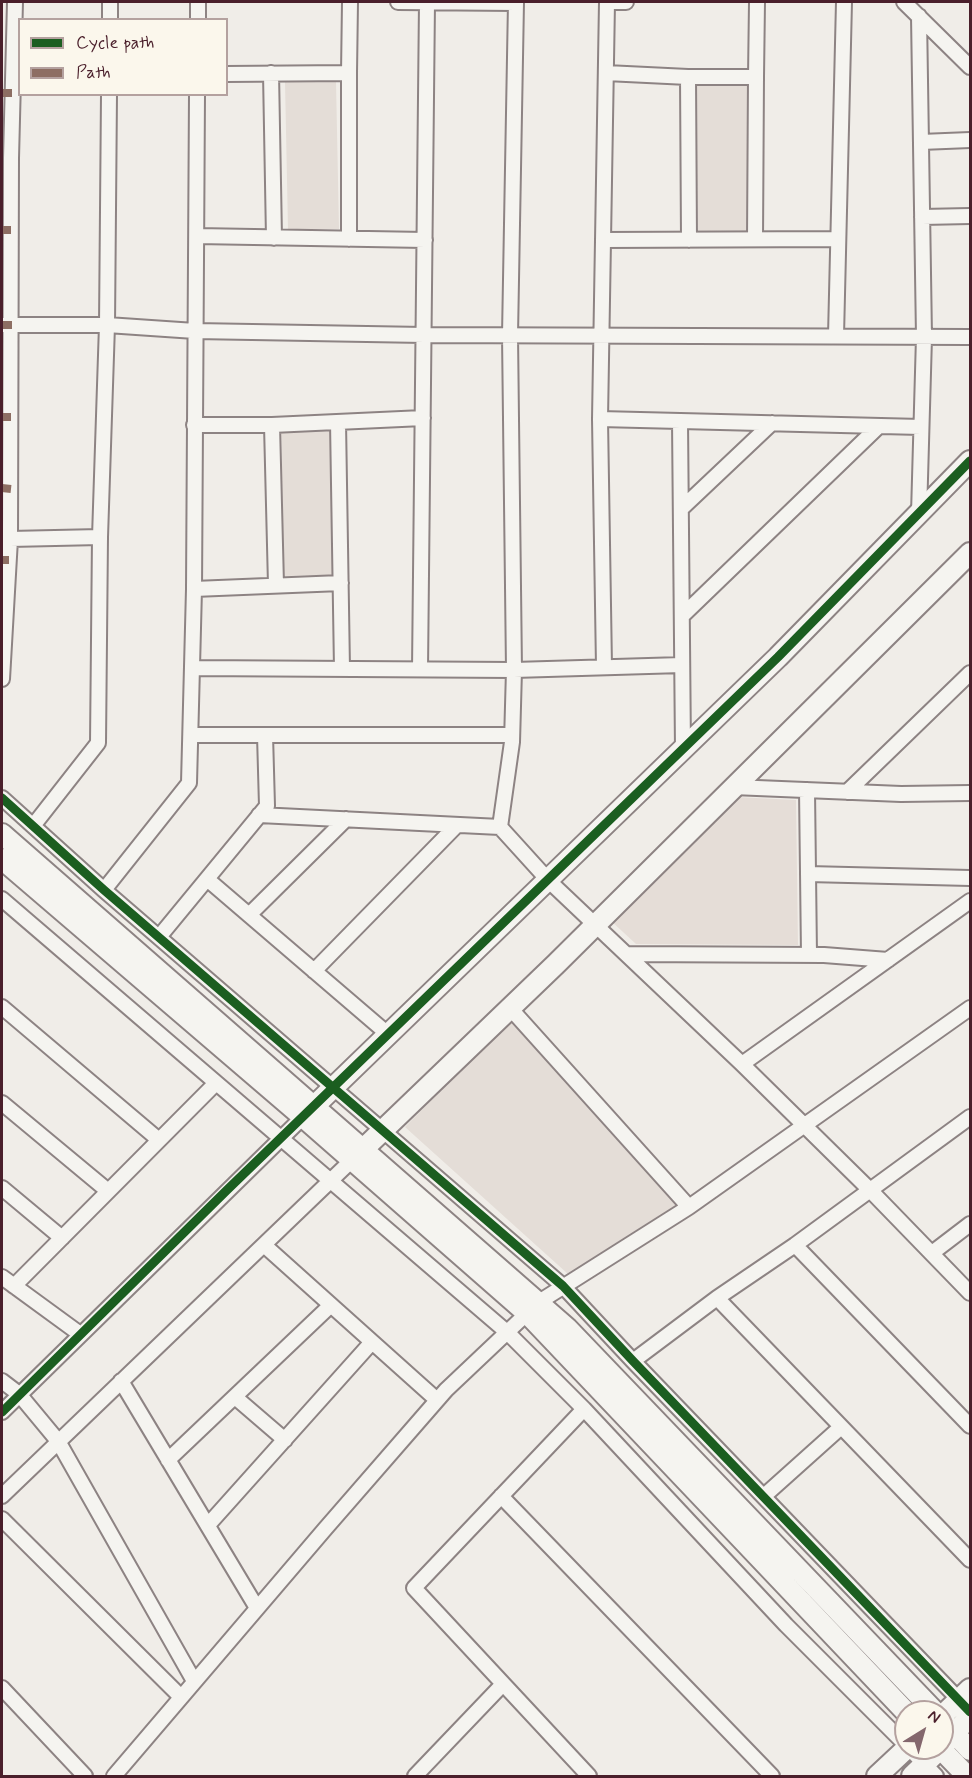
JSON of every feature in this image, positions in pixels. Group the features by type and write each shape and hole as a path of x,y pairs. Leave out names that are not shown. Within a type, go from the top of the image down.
{"street":[{"path":"2,679 5,560 10,539 6,489 7,93 15,2"},
{"path":"110,2 110,18"},
{"path":"198,2 198,18"},
{"path":"349,239 350,2"},
{"path":"398,2 516,2 510,335 514,670 512,735 500,827"},
{"path":"420,669 427,2"},
{"path":"604,667 600,418 607,2 626,2"},
{"path":"755,239 757,2"},
{"path":"836,336 844,2"},
{"path":"904,2 969,62"},
{"path":"919,16 924,337 919,514"},
{"path":"271,73 274,238"},
{"path":"228,74 349,73"},
{"path":"606,74 756,77"},
{"path":"688,77 689,240"},
{"path":"33,826 98,743 100,537 108,325 109,96"},
{"path":"104,890 189,783 194,589 197,96"},
{"path":"921,142 970,140"},
{"path":"922,217 970,216"},
{"path":"197,236 425,240"},
{"path":"603,240 838,239"},
{"path":"7,325 108,325 195,331 424,335 970,337"},
{"path":"194,424 272,425 423,418"},
{"path":"600,418 921,427"},
{"path":"680,421 683,750"},
{"path":"338,422 342,669"},
{"path":"681,509 772,423"},
{"path":"272,425 276,585"},
{"path":"682,616 879,426"},
{"path":"2,1412 778,657 970,461"},
{"path":"10,539 100,537"},
{"path":"2,1496 510,1008 970,553"},
{"path":"194,589 340,583"},
{"path":"192,668 514,670 682,665"},
{"path":"847,792 970,673"},
{"path":"191,735 512,735"},
{"path":"159,937 267,806 265,735"},
{"path":"733,787 901,794 968,791"},
{"path":"807,790 809,955"},
{"path":"2,798 104,890 563,1286 633,1361 968,1704 954,1722"},
{"path":"259,815 500,827 549,881 742,1064 870,1190 970,1293"},
{"path":"249,915 346,819"},
{"path":"314,971 457,825"},
{"path":"2,834 357,1155 533,1308 584,1346 923,1700"},
{"path":"2,859 309,1111"},
{"path":"808,874 970,878"},
{"path":"207,879 389,1035"},
{"path":"2,899 508,1333 584,1409 786,1625 894,1734"},
{"path":"742,1064 970,901"},
{"path":"627,954 809,955 888,960"},
{"path":"2,1007 159,1140"},
{"path":"510,1008 689,1207"},
{"path":"114,1776 437,1400 533,1308 563,1286 689,1207 970,1008"},
{"path":"14,1286 216,1083"},
{"path":"2,1103 108,1191"},
{"path":"633,1361 970,1117"},
{"path":"2,1188 62,1238"},
{"path":"932,1253 970,1224"},
{"path":"264,1245 437,1400"},
{"path":"795,1245 970,1426"},
{"path":"2,1277 80,1334"},
{"path":"717,1299 970,1560"},
{"path":"168,1460 331,1305"},
{"path":"533,1308 895,1700"},
{"path":"208,1526 372,1342"},
{"path":"121,1381 257,1608"},
{"path":"2,1382 19,1394 58,1441 194,1681"},
{"path":"235,1397 285,1440"},
{"path":"584,1409 414,1588 589,1776"},
{"path":"764,1496 841,1427"},
{"path":"501,1496 772,1776"},
{"path":"2,1519 181,1697"},
{"path":"415,1776 504,1684"},
{"path":"2,1688 85,1776"},
{"path":"954,1742 970,1750"},
{"path":"954,1755 967,1776"},
{"path":"877,1776 894,1760"}],"shaded area":[{"path":"285,82 336,82 339,229 288,229"},
{"path":"747,82 750,232 698,233 695,83"},
{"path":"281,430 331,430 334,575 284,576"},
{"path":"736,797 796,800 798,945 636,944 610,920"},
{"path":"511,1019 676,1205 568,1274 405,1127"}],"marked path":[{"path":"2,93 12,93"},
{"path":"2,230 11,230"},
{"path":"2,325 12,325"},
{"path":"2,417 11,417"},
{"path":"2,488 11,489"},
{"path":"2,560 9,560"}],"cycle path":[{"path":"2,1412 227,1190 778,657 970,461"},
{"path":"2,798 104,890 563,1286 970,1712"}]}
